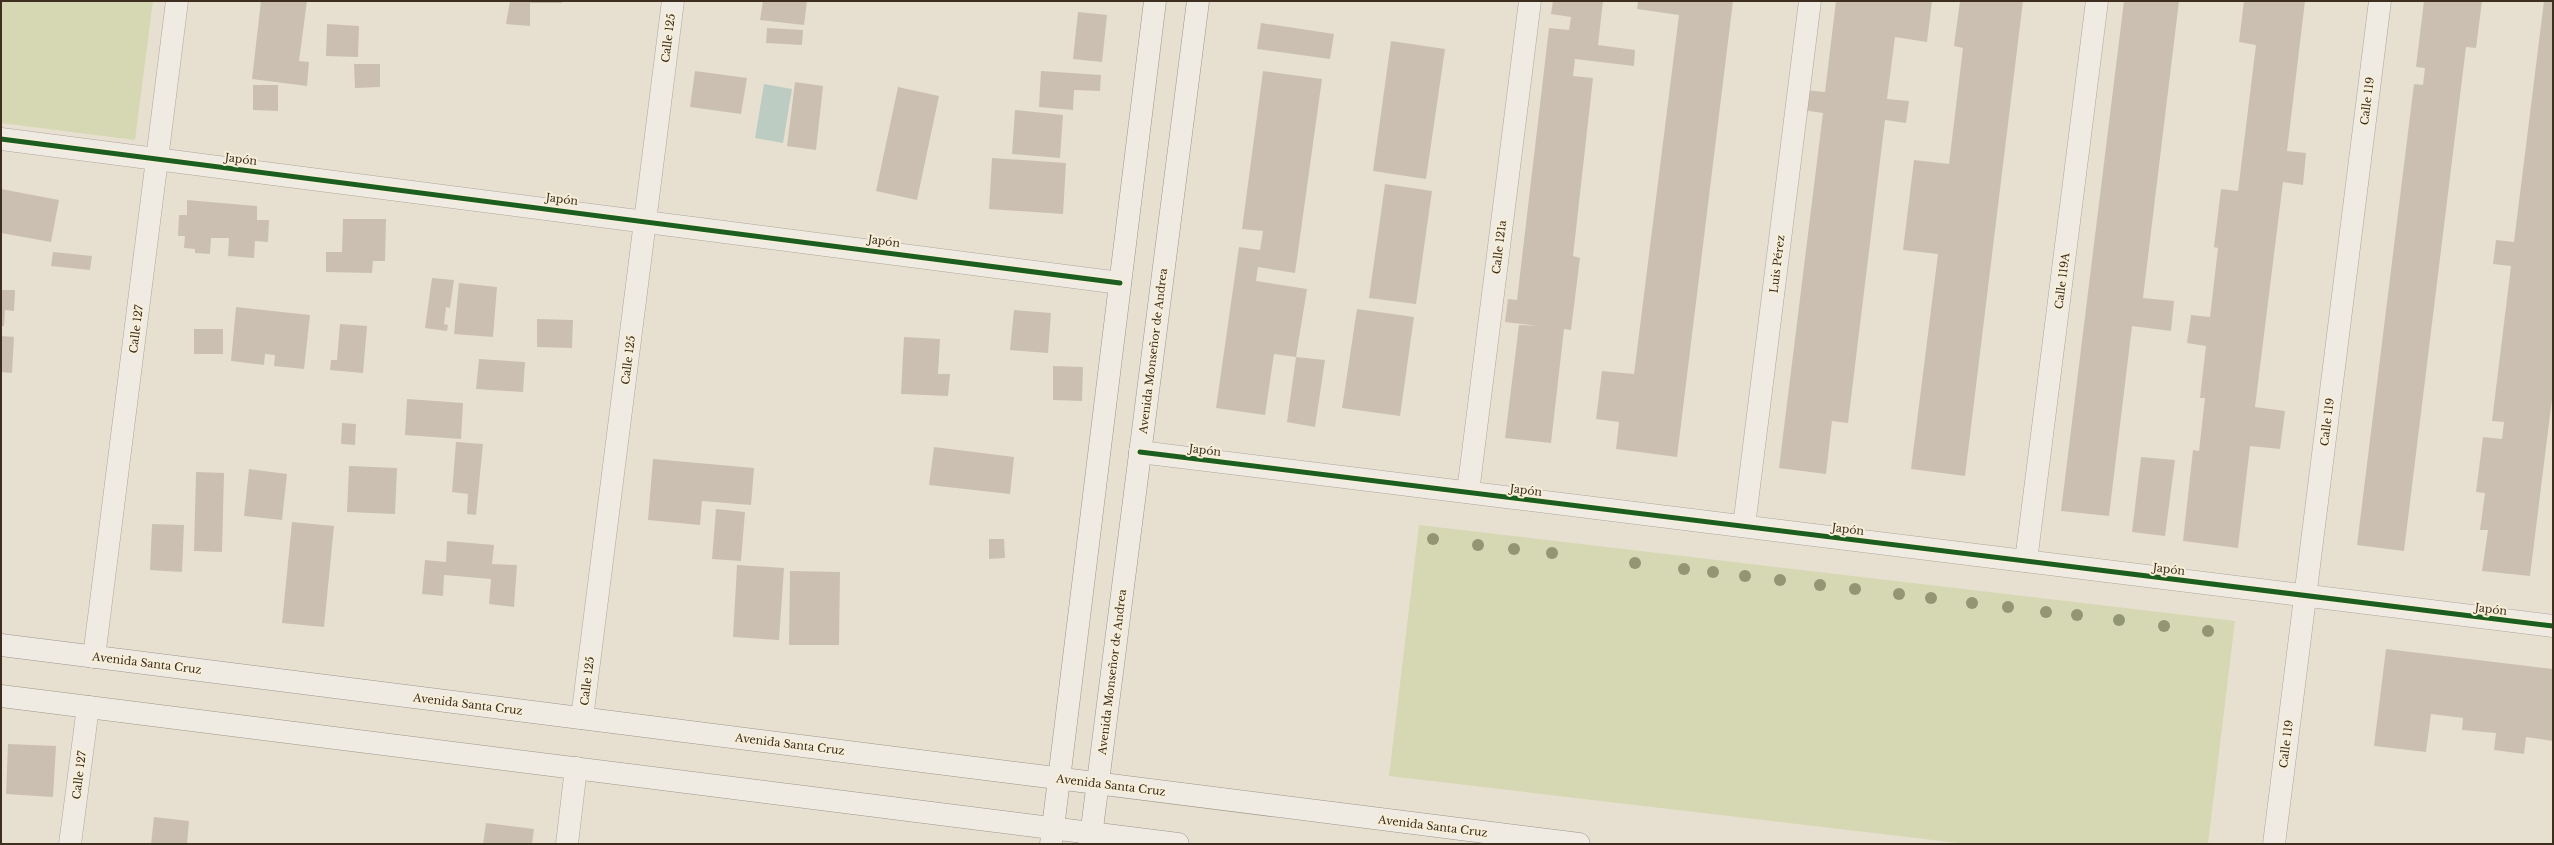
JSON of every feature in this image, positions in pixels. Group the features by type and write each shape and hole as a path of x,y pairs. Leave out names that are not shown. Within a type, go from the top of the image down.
{"street":[{"name":"Calle 127","path":"94,657 177,1"},
{"name":"Calle 125","path":"582,718 673,1"},
{"path":"1053,836 1155,1"},
{"name":"Avenida Monseñor de Andrea","path":"1090,839 1198,1"},
{"name":"Calle 121a","path":"1468,492 1530,1"},
{"name":"Luis Pérez","path":"1744,526 1810,1"},
{"name":"Calle 119A","path":"2026,561 2097,1"},
{"name":"Calle 119","path":"2274,844 2380,1"},
{"name":"Japón","path":"1,139 645,220 1120,282"},
{"name":"Japón","path":"1140,452 2553,626"},
{"name":"Avenida Santa Cruz","path":"1,645 1579,844"},
{"path":"1,696 576,768 1053,836 1178,844"},
{"name":"Calle 127","path":"70,844 88,707"},
{"path":"567,844 576,768"}],"green space":[{"path":"1,1 153,1 135,140 1,123"},
{"path":"1419,525 2235,621 2208,844 1967,844 1389,776"}],"shaded area":[{"path":"764,84 792,89 783,143 755,138"}],"building":[{"path":"261,1 307,1 299,61 309,62 307,86 252,79"},
{"path":"510,1 562,1 562,3 530,3 530,26 506,24"},
{"path":"763,1 807,1 804,25 760,20"},
{"path":"1553,1 1603,1 1598,45 1635,50 1634,66 1575,59 1573,76 1593,78 1573,256 1580,258 1571,330 1564,329 1551,443 1505,438 1519,325 1538,326 1505,322 1508,299 1517,300 1549,28 1569,30 1571,17 1551,14"},
{"path":"1638,1 1733,1 1677,457 1616,449 1619,422 1596,419 1602,371 1634,374 1679,15 1637,9"},
{"path":"1836,1 1932,1 1927,42 1895,37 1887,99 1909,101 1906,123 1885,120 1848,423 1832,421 1826,474 1779,468 1823,113 1802,110 1805,90 1825,92"},
{"path":"1960,1 2023,1 1965,476 1911,469 1938,254 1903,250 1914,160 1949,164 1963,48 1954,46"},
{"path":"2124,1 2179,1 2143,298 2174,301 2171,331 2132,326 2109,516 2061,511"},
{"path":"2244,1 2305,1 2287,151 2306,153 2303,185 2283,182 2255,407 2285,411 2280,449 2250,446 2238,548 2183,541 2193,450 2199,451 2205,398 2200,398 2206,346 2187,343 2191,315 2210,317 2218,248 2214,247 2221,189 2238,191 2256,45 2239,42"},
{"path":"2424,1 2482,1 2476,48 2466,47 2404,551 2357,545 2414,84 2423,85 2425,68 2416,67"},
{"path":"2544,1 2553,1 2553,391 2530,576 2482,571 2488,530 2480,530 2485,493 2476,492 2483,437 2502,439 2504,422 2492,421 2511,266 2493,264 2496,240 2514,242"},
{"path":"1078,12 1107,15 1102,62 1073,59"},
{"path":"1261,23 1334,34 1330,59 1257,49"},
{"path":"327,24 359,26 358,57 326,56"},
{"path":"767,28 803,30 802,45 766,43"},
{"path":"1391,41 1445,49 1426,179 1373,171"},
{"path":"354,64 380,64 380,87 355,88"},
{"path":"695,71 747,78 741,114 690,107"},
{"path":"1041,71 1101,75 1100,91 1074,90 1073,110 1039,107"},
{"path":"1263,71 1322,79 1295,273 1258,267 1256,281 1307,289 1296,357 1274,354 1265,415 1216,408 1239,247 1260,250 1263,231 1242,229"},
{"path":"795,82 823,86 816,150 787,146"},
{"path":"253,85 278,85 278,111 253,110"},
{"path":"898,87 939,96 917,200 876,191"},
{"path":"1015,110 1063,115 1060,158 1012,154"},
{"path":"992,158 1066,163 1063,214 989,209"},
{"path":"1385,184 1432,191 1416,304 1369,298"},
{"path":"1,189 59,200 51,242 1,233"},
{"path":"187,200 257,206 257,220 269,220 268,242 255,241 254,258 228,256 229,238 211,238 210,254 195,253 195,249 184,248 185,236 178,236 179,215 187,215"},
{"path":"343,219 386,219 385,261 373,261 372,273 326,272 326,252 342,252"},
{"path":"53,252 92,256 90,270 51,266"},
{"path":"432,278 454,280 450,308 446,307 444,324 448,325 447,331 425,328"},
{"path":"459,283 497,287 493,337 454,334"},
{"path":"1,290 15,290 14,311 5,310 4,326 1,326"},
{"path":"236,307 310,315 304,369 274,366 275,355 265,354 264,365 231,361"},
{"path":"1357,309 1414,317 1400,416 1342,408"},
{"path":"1014,310 1051,313 1048,353 1010,350"},
{"path":"537,319 573,320 572,348 537,347"},
{"path":"340,324 367,326 363,373 330,370 331,360 337,360"},
{"path":"194,329 223,329 223,354 194,354"},
{"path":"1,336 14,337 12,373 1,372"},
{"path":"904,337 940,339 938,374 950,374 948,396 901,394"},
{"path":"1296,357 1325,360 1315,427 1287,422"},
{"path":"479,359 525,362 523,392 476,389"},
{"path":"1053,366 1083,367 1082,401 1053,400"},
{"path":"407,399 463,403 461,439 405,435"},
{"path":"342,423 356,424 355,445 341,444"},
{"path":"456,442 483,444 476,515 467,514 468,494 452,492"},
{"path":"934,447 1014,457 1010,494 929,485"},
{"path":"2141,457 2175,460 2165,536 2132,532"},
{"path":"653,459 754,468 751,505 702,501 700,525 648,520"},
{"path":"349,466 397,468 395,514 347,512"},
{"path":"249,469 287,474 282,520 244,516"},
{"path":"196,472 224,473 222,552 194,551"},
{"path":"716,509 745,512 741,561 712,559"},
{"path":"292,522 334,526 324,627 282,623"},
{"path":"152,524 184,525 182,572 150,570"},
{"path":"989,539 1004,539 1005,558 989,559"},
{"path":"447,541 494,545 492,564 517,565 514,607 489,604 491,579 444,575 443,596 422,594 425,560 446,562"},
{"path":"737,565 784,568 779,640 733,637"},
{"path":"790,571 840,572 839,645 789,645"},
{"path":"2386,649 2553,669 2553,741 2526,737 2524,754 2494,750 2496,733 2462,730 2463,718 2431,714 2426,752 2374,746"},
{"path":"8,744 56,746 53,797 6,794"},
{"path":"154,817 189,821 187,844 151,844"},
{"path":"486,823 534,829 532,844 483,844"}],"cycle path":[{"path":"1,139 1120,283"},
{"path":"1140,452 2553,626"}]}
